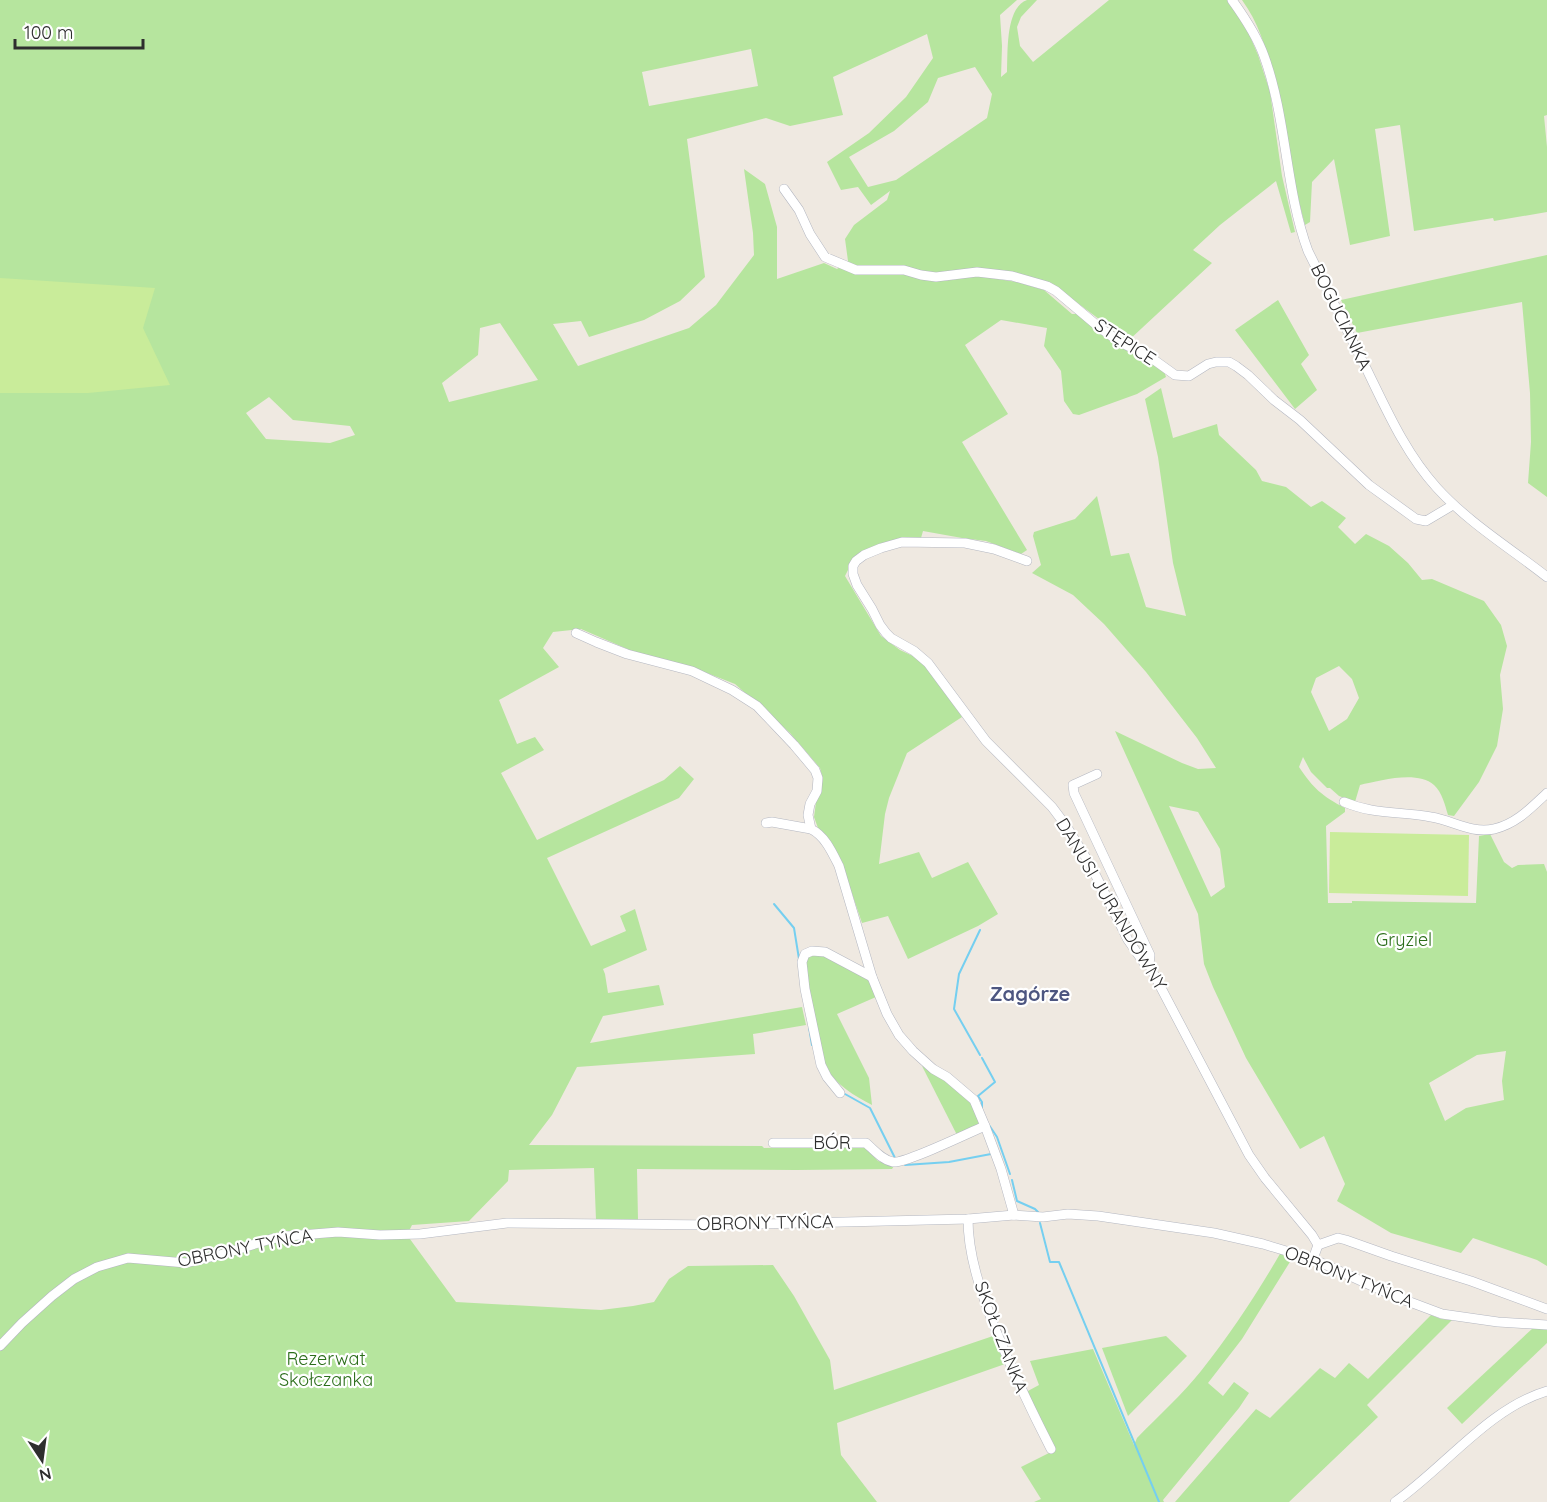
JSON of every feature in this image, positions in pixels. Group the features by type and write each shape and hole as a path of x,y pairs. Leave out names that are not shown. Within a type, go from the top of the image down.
{"street":[{"name":"BOGUCIANKA","path":"1232,0 1248,22 1264,56 1282,129 1300,228 1308,251 1388,414 1410,452 1435,486 1453,505 1547,577"},
{"name":"STĘPICE","path":"783,189 799,210 810,234 825,257 856,270 904,270 936,277 977,272 1012,276 1047,286 1120,342 1150,357 1175,375 1189,376 1208,364 1216,362 1229,362 1236,366 1300,420 1369,485 1416,519 1426,521 1453,505"},
{"name":"DANUSI JURANDÓWNY","path":"1027,561 994,549 965,543 902,542 864,555 853,566 853,574 857,585 886,633 928,663 987,741 1062,820 1091,866 1128,940 1144,963 1149,965 1249,1155 1265,1178 1312,1234 1318,1245"},
{"path":"576,633 627,654 692,671 732,690 757,706 815,770 818,778 817,791 810,804 808,815 810,829"},
{"path":"1097,774 1073,785 1074,793 1150,955 1149,965"},
{"path":"1344,802 1370,811 1430,816 1483,830 1493,829 1514,821 1547,793"},
{"path":"766,823 772,822 810,829 825,841 839,866 872,977 887,1014 899,1035 912,1051 974,1100 1001,1169 1014,1215"},
{"path":"840,1093 826,1077 821,1065 808,1006 802,962 805,954 812,951 825,952 872,977"},
{"name":"BÓR","path":"772,1143 866,1143 885,1160 897,1162 985,1126"},
{"name":"OBRONY TYŃCA","path":"0,1346 52,1296 74,1279 97,1267 128,1258 186,1263 288,1236 338,1232 380,1235 420,1234 507,1223 717,1225 968,1219 1068,1214 1098,1216 1214,1233 1263,1244 1313,1259 1394,1296 1442,1314 1498,1322 1547,1325"},
{"name":"SKOŁCZANKA","path":"968,1219 972,1257 987,1307 1022,1392 1052,1449"},
{"path":"1313,1259 1318,1245 1338,1238 1471,1281 1547,1309"},
{"path":"1395,1502 1509,1408 1547,1391"}],"green space":[{"name":"Rezerwat Skołczanka","path":"0,0 1017,0 1000,15 1001,77 1007,72 1011,21 1020,5 1027,0 1037,0 1021,17 1017,27 1020,46 1033,62 1109,0 1229,0 1243,20 1270,92 1282,176 1295,232 1291,233 1276,181 1220,225 1193,250 1212,263 1128,341 1059,289 1009,272 936,276 943,281 978,276 1017,282 1044,290 1072,314 1080,314 1164,371 1166,377 1137,394 1079,415 1073,414 1064,401 1061,371 1044,346 1047,328 1001,320 965,345 1008,414 962,442 1027,550 1021,554 986,541 923,531 921,538 892,541 855,556 845,576 881,636 900,650 928,663 962,717 907,753 889,798 879,864 919,852 932,878 968,862 998,914 908,959 888,916 862,923 841,861 831,843 818,828 814,817 823,780 820,768 790,733 735,684 689,666 632,651 581,629 553,632 543,648 559,667 499,700 517,744 535,737 544,750 501,773 537,840 664,780 680,766 694,779 679,798 547,858 591,946 626,931 620,916 635,909 647,950 603,969 608,993 659,985 664,1005 603,1016 590,1043 802,1007 806,1025 753,1034 755,1054 577,1067 552,1115 529,1145 762,1146 764,1148 864,1146 878,1161 894,1166 892,1169 637,1169 638,1220 596,1220 594,1168 509,1170 508,1181 469,1221 412,1225 407,1235 456,1302 601,1310 654,1302 669,1279 688,1266 773,1265 794,1296 830,1360 834,1390 993,1336 1005,1364 837,1423 841,1455 877,1502 0,1502","holes":["927,34 933,58 906,97 869,133 827,162 841,190 858,187 871,205 890,191 887,200 854,225 845,239 848,261 837,269 824,263 777,279 777,227 765,184 744,169 754,255 716,305 689,328 578,366 553,324 581,321 589,337 644,320 680,301 705,277 687,139 766,118 790,126 843,115 833,77","751,49 758,86 649,106 642,72","975,67 992,94 987,118 896,180 868,187 849,157 894,131 928,102 938,78","500,323 538,380 449,402 442,383 478,355 480,328","269,397 293,420 350,426 355,435 330,443 266,439 246,413"]},
{"path":"1242,0 1547,0 1547,115 1544,116 1547,147 1547,212 1414,231 1400,125 1375,129 1390,236 1350,245 1334,159 1312,182 1310,222 1305,225 1267,54 1257,26"},
{"path":"1547,255 1547,497 1528,483 1531,442 1530,393 1522,302 1357,333 1341,300"},
{"path":"0,278 155,288 143,328 170,385 88,393 0,393"},
{"path":"1278,300 1309,355 1301,364 1317,390 1295,409 1235,330"},
{"name":"Gryziel","path":"1161,388 1173,438 1217,424 1219,435 1256,470 1262,481 1286,487 1311,507 1322,501 1346,518 1338,527 1355,544 1366,534 1389,546 1422,580 1432,579 1484,601 1501,625 1507,646 1500,675 1503,709 1497,746 1479,782 1454,816 1448,815 1443,799 1434,785 1418,778 1387,779 1360,785 1355,802 1327,788 1311,772 1303,757 1299,767 1319,791 1345,808 1345,812 1326,826 1328,903 1352,903 1352,901 1476,903 1479,836 1490,834 1504,862 1512,868 1518,865 1544,864 1547,872 1547,1266 1537,1260 1473,1238 1461,1253 1391,1233 1337,1201 1345,1184 1324,1136 1300,1149 1246,1058 1213,987 1204,964 1198,914 1115,731 1198,769 1216,768 1197,738 1146,672 1104,624 1073,595 1032,573 1041,565 1033,536 1034,532 1075,519 1097,496 1111,556 1129,553 1146,607 1186,616 1173,563 1158,457 1145,399","holes":["1339,666 1352,679 1359,698 1347,719 1329,731 1311,692 1316,678","1169,806 1198,812 1220,849 1225,887 1211,897","1506,1051 1502,1081 1504,1100 1466,1108 1445,1121 1429,1083 1477,1055"]},
{"path":"1330,832 1469,835 1468,896 1329,893"},
{"path":"813,954 824,954 867,979 872,985 876,997 837,1014 869,1078 872,1105 846,1090 826,1068 805,971 807,958"},
{"path":"922,1066 959,1090 973,1106 979,1123 973,1129 957,1135"},
{"path":"1281,1252 1293,1257 1242,1339 1208,1383 1223,1396 1234,1382 1249,1393 1163,1500 1164,1502 1034,1502 1041,1499 1021,1467 1055,1450 1026,1392 1039,1385 1030,1361 1093,1349 1134,1445 1137,1438 1186,1388 1212,1357 1263,1283"},
{"path":"1431,1315 1452,1320 1367,1405 1378,1417 1289,1502 1175,1502 1256,1409 1270,1418 1320,1368 1335,1378 1349,1363 1368,1379"},
{"path":"1533,1328 1547,1329 1547,1343 1462,1424 1447,1408"},
{"path":"1166,1336 1187,1356 1128,1416 1102,1348"}],"waterway":[{"path":"774,904 794,928 799,959"},
{"path":"980,930 959,974 954,1009 980,1055"},
{"path":"809,1027 812,1045"},
{"path":"982,1058 995,1082 978,1096 982,1102 982,1109"},
{"path":"845,1094 870,1108 896,1160"},
{"path":"989,1125 997,1137 1010,1174"},
{"path":"905,1165 949,1162 991,1154"},
{"path":"1012,1180 1017,1201 1038,1212"},
{"path":"1040,1223 1050,1262 1059,1262 1159,1502"}],"district":[{"name":"Zagórze","path":"1030,994"}]}
